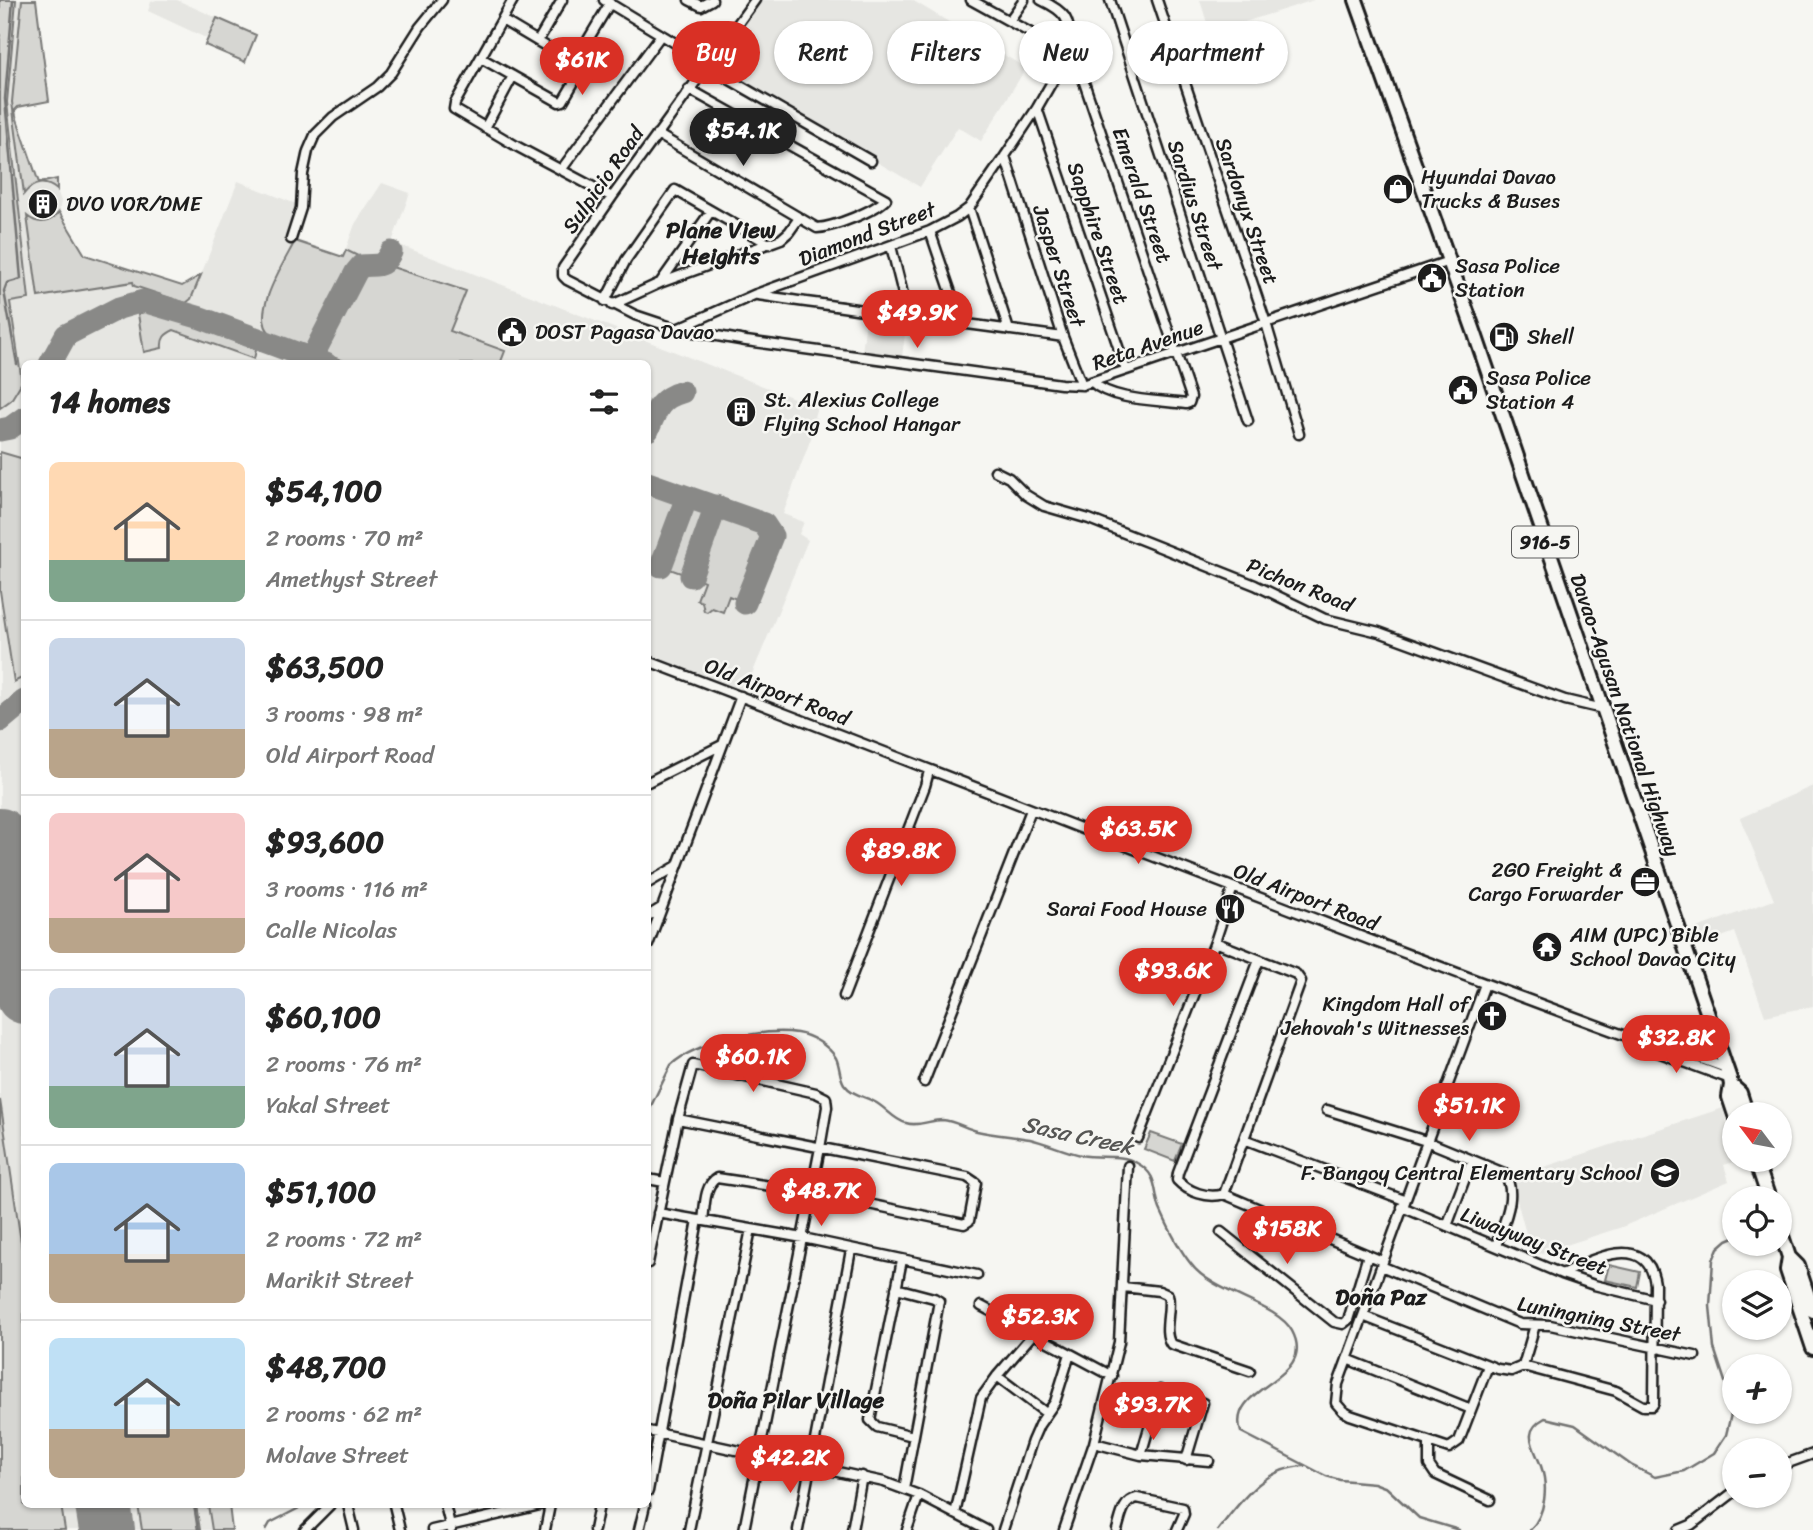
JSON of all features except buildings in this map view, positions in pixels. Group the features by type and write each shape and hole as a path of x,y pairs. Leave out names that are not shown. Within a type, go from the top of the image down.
{"main road":[{"name":"Davao-Agusan National Highway","path":"1356,0 1729,1078 1731,1102"},
{"name":"Davao-Agusan National Highway","path":"1729,1078 1743,1102"},
{"path":"1789,1257 1798,1266 1813,1311"},
{"path":"1789,1257 1787,1270 1813,1348"}],"street":[{"path":"290,239 301,208 303,174 315,135 333,117 391,73 420,27 442,0"},
{"path":"513,0 454,106 460,114 612,197"},
{"path":"538,41 562,0"},
{"path":"689,0 701,6 712,0"},
{"name":"Sulpicio Road","path":"739,21 755,0"},
{"path":"971,0 1019,27"},
{"path":"1009,21 1024,0"},
{"name":"Emerald Street","path":"1041,0 1057,8 1066,16 1067,21"},
{"name":"Sardius Street","path":"1110,0 1248,422"},
{"name":"Sardonyx Street","path":"1157,0 1266,323 1299,434"},
{"path":"574,63 607,2 672,42"},
{"path":"481,58 556,100 563,101 581,69 502,20"},
{"path":"561,170 662,35"},
{"path":"485,128 513,76"},
{"name":"Sulpicio Road","path":"567,280 563,276 563,268 693,84"},
{"path":"739,84 871,161"},
{"name":"Diamond Street","path":"677,328 756,294 930,231 957,217 969,208 1051,84"},
{"name":"Emerald Street","path":"1085,84 1191,395 1189,403 1106,393 1092,382"},
{"path":"657,134 817,228 876,208 886,199 689,89"},
{"name":"Sapphire Street","path":"1037,108 1126,370"},
{"name":"Jasper Street","path":"1005,156 1063,337 1082,385"},
{"path":"609,303 626,260 675,190 769,244"},
{"path":"969,208 1009,330"},
{"path":"660,283 711,211"},
{"path":"609,303 785,237 799,218"},
{"path":"930,231 961,322"},
{"path":"891,246 909,318"},
{"name":"Reta Avenue","path":"567,280 609,303 661,325 772,344 1082,385 1448,261"},
{"path":"756,294 909,318 961,322 1063,337"},
{"name":"Pichon Road","path":"996,471 1044,506 1089,519 1255,585 1325,618 1379,632 1565,700 1603,709"},
{"name":"Old Airport Road","path":"651,662 1485,984 1640,1041 1649,1049 1729,1078"},
{"path":"651,936 741,696"},
{"path":"651,780 722,745"},
{"path":"844,996 929,771"},
{"path":"924,1082 1031,810"},
{"path":"651,881 677,866"},
{"path":"1138,1138 1215,942 1233,887"},
{"path":"651,914 661,908"},
{"path":"1215,942 1301,978 1224,1194"},
{"name":"Luningning Street","path":"1259,960 1177,1181 1210,1197 1224,1194 1368,1255 1381,1264 1510,1321 1550,1325 1695,1356"},
{"path":"1485,984 1381,1264 1335,1397 1338,1407 1350,1415 1429,1443 1452,1447 1461,1437 1488,1366"},
{"path":"651,1248 678,1119 693,1065 821,1094 828,1102 744,1530"},
{"path":"1327,1110 1426,1141 1504,1173 1509,1183 1508,1208 1496,1246"},
{"path":"651,1476 700,1220 711,1181 717,1178 811,1192 960,1224 967,1223 975,1195 975,1181 678,1119"},
{"name":"Liwayway Street","path":"1244,1139 1403,1204 1447,1226 1562,1274 1656,1300"},
{"path":"1447,1226 1472,1160"},
{"path":"1065,1530 1094,1443 1119,1342 1128,1166"},
{"path":"651,1179 664,1182"},
{"path":"658,1213 803,1238 977,1275"},
{"path":"689,1530 751,1229"},
{"path":"1220,1232 1334,1322 1343,1324 1348,1320 1368,1255"},
{"path":"798,1530 851,1250"},
{"path":"1363,1316 1488,1366 1511,1371 1523,1366 1616,1391 1643,1405 1652,1406 1655,1399 1656,1300 1654,1275 1649,1266 1625,1252 1597,1258 1562,1274"},
{"path":"902,1260 870,1420 877,1427 913,1436"},
{"path":"1123,1287 1159,1290 1168,1295 1170,1303 1167,1338 1171,1344 1250,1371"},
{"path":"896,1288 934,1297 939,1301 904,1489"},
{"path":"982,1306 1112,1376"},
{"path":"1523,1366 1535,1325"},
{"path":"955,1514 977,1411 985,1390 1033,1334"},
{"path":"1003,1530 1023,1464 1035,1433 1055,1402 1070,1354"},
{"path":"1347,1359 1471,1409"},
{"path":"997,1376 1046,1413"},
{"path":"1141,1455 1160,1390 1203,1403 1186,1460"},
{"path":"651,1432 862,1476 919,1495 986,1530"},
{"path":"1094,1443 1141,1455 1209,1461"},
{"path":"1429,1443 1429,1465 1435,1474 1490,1500"},
{"path":"1792,1462 1813,1454"},
{"path":"852,1530 862,1476"},
{"path":"907,1530 919,1495"},
{"path":"1117,1530 1125,1506 1133,1498 1183,1508 1184,1514 1177,1530"},
{"path":"1679,1530 1691,1525 1722,1501"},
{"path":"305,1530 327,1508"},
{"path":"349,1508 354,1530"},
{"path":"395,1508 400,1530"},
{"path":"446,1508 450,1528"},
{"path":"432,1530 528,1508"},
{"path":"545,1530 549,1508"},
{"path":"594,1530 598,1508"},
{"path":"639,1530 644,1508"}],"shaded area":[{"path":"0,0 36,0 49,101 18,107 15,110 16,116 39,183 57,179 61,201 59,213 85,255 183,286 201,275 238,181 296,204 287,238 343,257 355,224 382,183 410,193 392,242 817,407 814,417 818,419 783,514 804,522 799,534 808,540 745,691 651,655 651,360 21,360 21,1508 229,1508 232,1530 0,1530"},
{"path":"0,0 16,0 7,102 29,299 10,302 21,384 11,400 0,408"},
{"path":"22,0 36,0 49,101 18,107 15,110 16,116 39,183 57,179 57,190 39,184 24,194 12,102"},
{"path":"177,0 217,18 208,39 148,11 151,2"},
{"path":"761,0 912,0 947,21 887,21 887,84 1005,84 1005,55 1019,64 1019,79 981,141 958,127 920,187 742,84 760,84 760,21 746,21"},
{"path":"1200,0 1314,0 1248,21 1206,21"},
{"path":"217,18 256,35 245,62 205,45"},
{"path":"59,212 85,255 182,286 201,275 191,299 186,303 134,286 133,282 38,297 27,216 44,222"},
{"path":"295,241 343,257 346,250 360,257 313,345 306,347 273,335 265,324 264,313 271,287"},
{"path":"386,265 466,291 450,331 505,351 502,360 341,360 319,352 358,275"},
{"path":"161,311 251,344 256,350 254,359 174,330 164,337 162,348 144,352 138,314"},
{"path":"867,314 907,319 902,357 862,352"},
{"path":"0,452 21,458 21,678 14,682 0,591"},
{"path":"651,490 682,502 658,565 651,563"},
{"path":"688,505 712,513 702,541 699,541 695,551 698,552 689,576 664,567"},
{"path":"716,515 764,532 767,539 744,598 739,600 729,596 723,612 712,608 707,612 704,611 702,602 697,600 704,581 694,577 703,554 706,555 710,545 707,543"},
{"path":"1813,786 1813,1006 1765,1016 1735,932 1697,946 1691,930 1774,900 1740,818"},
{"path":"0,1100 21,1242 21,1508 61,1508 65,1530 0,1530"},
{"path":"1722,1108 1722,1172 1726,1172 1729,1181 1622,1227 1532,1256 1511,1178"},
{"path":"1151,1133 1182,1144 1175,1161 1144,1149"},
{"path":"1609,1265 1640,1272 1637,1287 1605,1280"},
{"path":"138,1508 196,1508 200,1530 142,1530"},
{"path":"208,1508 229,1508 232,1530 212,1530"}],"waterway":[{"path":"13,0 5,99 21,279 7,283 4,291 17,364"},
{"name":"Sasa Creek","path":"651,1106 671,1065 696,1050 731,1038 767,1033 797,1033 808,1036 829,1049 837,1061 842,1081 847,1088 875,1102 902,1121 911,1124 947,1121 977,1131 1030,1139 1081,1155 1117,1157 1137,1163 1152,1178 1160,1209 1191,1264 1214,1283 1273,1313 1292,1331 1297,1348 1293,1361 1284,1373 1246,1403 1240,1416 1241,1432 1326,1476 1374,1483 1387,1488 1419,1518 1459,1530"},
{"name":"Sasa Creek","path":"1530,1530 1539,1516 1545,1491 1531,1433 1545,1418 1575,1425 1631,1465 1655,1477 1684,1471 1714,1453 1726,1435 1733,1406 1714,1348 1710,1306 1713,1260 1722,1244"},
{"path":"1218,1530 1255,1487 1277,1472 1305,1466"},
{"path":"194,1508 198,1530"},
{"name":"Sasa Creek","path":"266,1530 270,1523 299,1508"}],"taxiway":[{"path":"311,359 356,272 361,266 382,263 391,252"},
{"path":"52,360 66,335 119,308 143,301 201,318 315,360"},
{"path":"651,423 664,401 682,392"},
{"path":"0,430 10,428 21,420"},
{"path":"651,484 764,524 772,536 745,603"},
{"path":"661,566 687,497"},
{"path":"691,576 716,506"},
{"path":"0,721 21,704"},
{"path":"0,914 8,890"},
{"path":"0,950 13,962 21,979"}],"runway":[{"path":"0,836 21,976"},
{"path":"103,1508 107,1530"}],"place":[{"name":"Hyundai Davao Trucks & Buses","path":"1398,189"},
{"name":"DVO VOR/DME","path":"43,204"},
{"name":"Sasa Police Station","path":"1432,278"},
{"name":"DOST Pagasa Davao","path":"512,332"},
{"name":"Shell","path":"1504,337"},
{"name":"Sasa Police Station 4","path":"1463,390"},
{"name":"St. Alexius College Flying School Hangar","path":"741,412"},
{"name":"2GO Freight & Cargo Forwarder","path":"1645,882"},
{"name":"Sarai Food House","path":"1230,909"},
{"name":"AIM (UPC) Bible School Davao City","path":"1547,947"},
{"name":"Kingdom Hall of Jehovah's Witnesses","path":"1492,1016"},
{"name":"F. Bangoy Central Elementary School","path":"1665,1173"}],"district":[{"name":"Plane View Heights","path":"721,243"},
{"name":"Doña Paz","path":"1381,1297"},
{"name":"Doña Pilar Village","path":"796,1400"}]}
